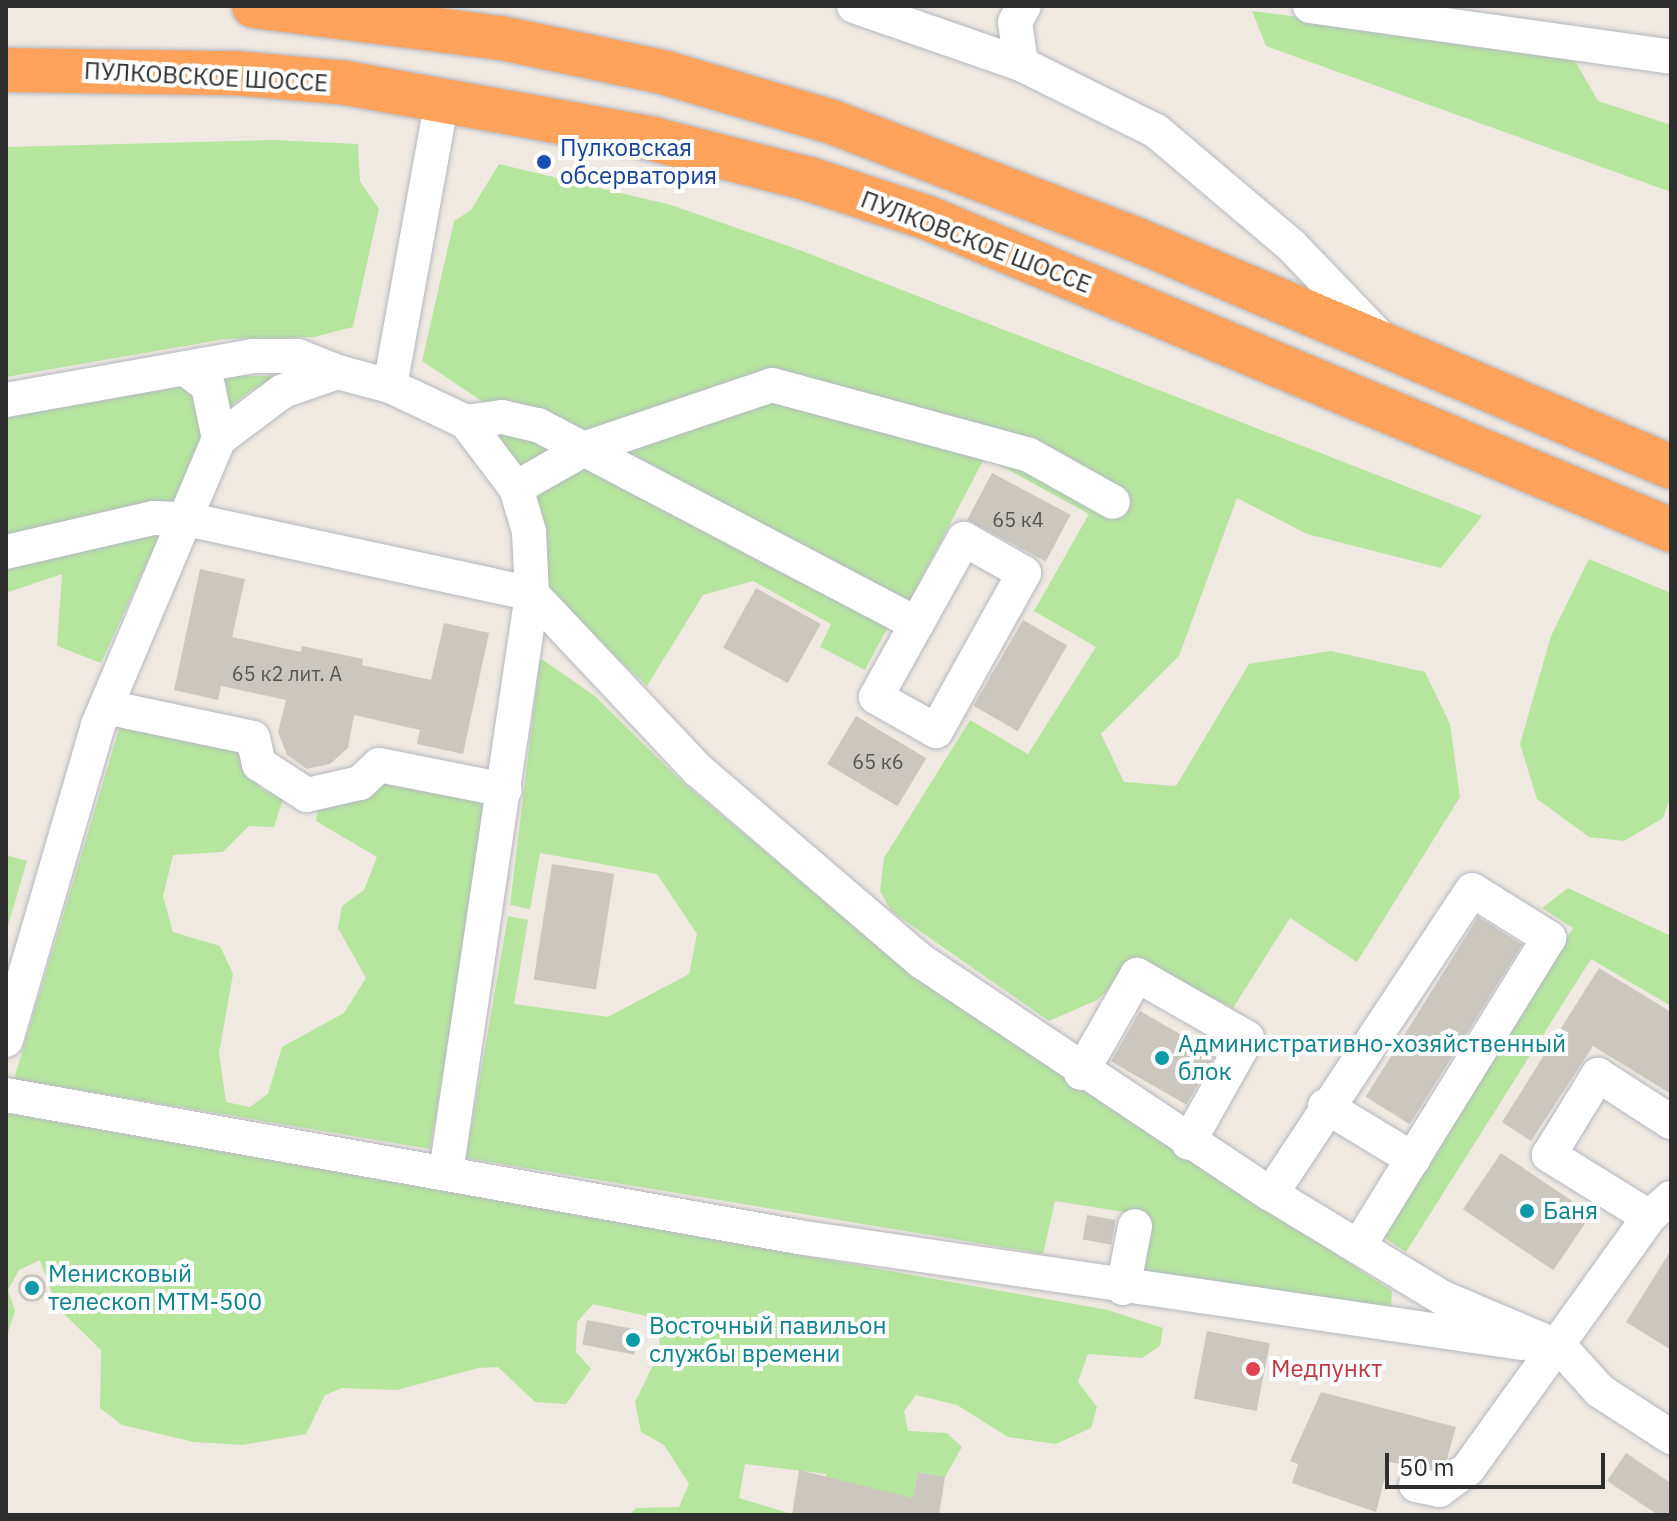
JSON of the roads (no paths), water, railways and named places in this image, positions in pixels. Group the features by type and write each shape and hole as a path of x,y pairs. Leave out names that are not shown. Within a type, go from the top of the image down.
{"highway":[{"path":"254,6 502,38 666,73 832,122 1385,343 1671,467"},
{"name":"ПУЛКОВСКОЕ ШОССЕ","path":"6,70 234,73 442,100 653,139 928,218 1671,530"}],"street":[{"path":"854,6 1021,64 1156,131 1291,245 1385,343"},
{"path":"1021,64 1015,22 1024,6"},
{"path":"1310,6 1671,57"},
{"path":"390,386 442,100"},
{"path":"6,400 253,356 298,356 338,372 390,386 466,422 516,488 529,531 532,594 446,1172"},
{"path":"187,370 208,386 219,439"},
{"path":"6,1040 106,707 219,439 272,397 338,372"},
{"path":"516,488 586,448 772,385 1029,455 1113,502"},
{"path":"466,422 502,417 538,425 917,624"},
{"path":"6,552 153,518 186,519 532,594 698,770 921,961 1081,1073 1358,1247 1443,1298 1561,1348 1600,1391 1671,1437"},
{"path":"964,539 1024,573 936,731 876,697 917,624 964,539"},
{"path":"106,707 253,738 259,764 307,795 360,783 379,765 505,790"},
{"path":"1271,1194 1325,1106 1472,890 1549,938 1358,1247"},
{"path":"1081,1073 1137,975 1247,1038 1188,1143"},
{"path":"1416,1485 1439,1490 1468,1469 1561,1348 1660,1208 1549,1155 1598,1075 1671,1122"},
{"path":"6,1095 1123,1288 1561,1348"},
{"path":"1325,1106 1413,1159"},
{"path":"1123,1288 1135,1226"},
{"path":"1428,1332 1445,1325 1443,1298"}],"place":[{"name":"Пулковская обсерватория","path":"544,162"},
{"name":"Административно-хозяйственный блок","path":"1162,1058"},
{"name":"Баня","path":"1527,1211"},
{"name":"Менисковый телескоп МТМ-500","path":"32,1288"},
{"name":"Восточный павильон службы времени","path":"633,1340"},
{"name":"Медпункт","path":"1253,1369"}]}
